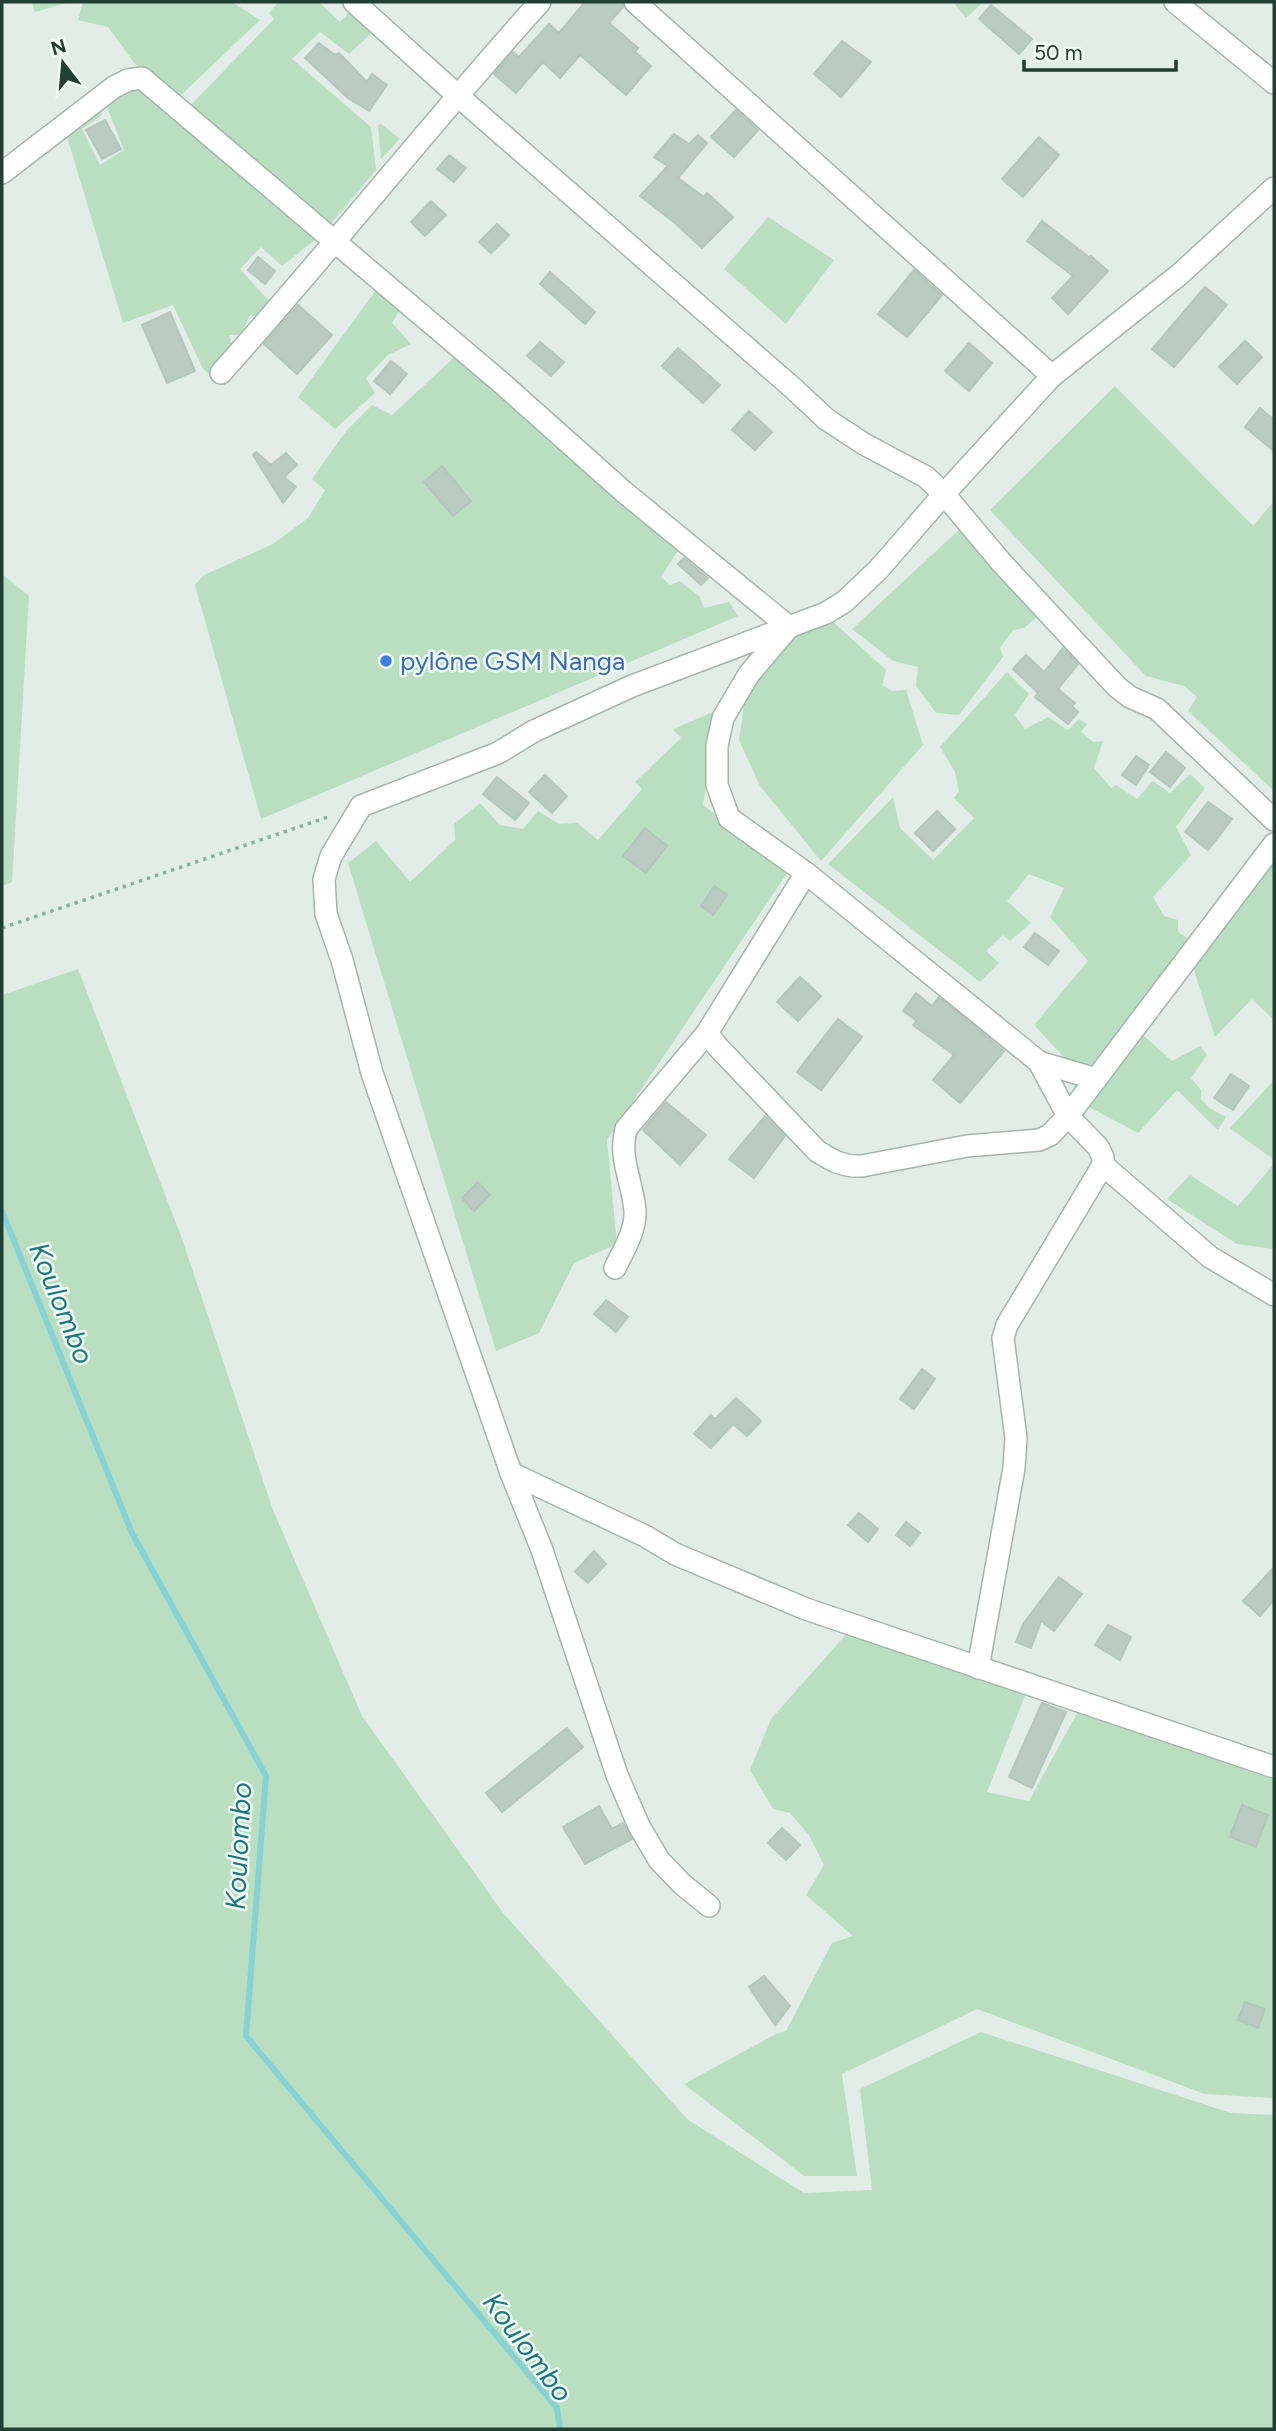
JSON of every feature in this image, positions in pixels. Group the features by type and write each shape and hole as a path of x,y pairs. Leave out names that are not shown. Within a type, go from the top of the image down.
{"street":[{"path":"354,2 826,419 864,444 926,477 1116,687 1162,714 1274,820"},
{"path":"221,373 457,95 540,2"},
{"path":"635,2 1052,376"},
{"path":"1175,2 1274,83"},
{"path":"2,173 114,87 128,80 142,78 504,385 625,492 789,627"},
{"path":"709,1906 659,1860 639,1826 617,1775 542,1550 511,1473 372,1073 342,960 326,914 324,879 331,856 361,806 498,753 534,731 632,686 826,613 844,602 878,570 1052,376 1180,274 1274,188"},
{"path":"789,627 749,674 723,718 717,746 717,785 729,818 806,873 1039,1062 1096,1079"},
{"path":"707,1033 716,1046 817,1151 835,1163 847,1167 967,1146 1039,1140 1050,1135 1068,1116 1274,844"},
{"path":"615,1268 631,1234 635,1213 624,1157 626,1129 707,1033 806,873"},
{"path":"978,1668 1014,1468 1016,1438 1003,1338 1007,1325 1103,1165 1103,1157 1098,1147 1068,1116 1039,1062"},
{"path":"1103,1165 1209,1257 1274,1295"},
{"path":"511,1473 645,1536 675,1554 843,1623 1274,1767"}],"path":[{"path":"2,928 361,806"}],"green space":[{"path":"32,2 70,2 35,12"},
{"path":"83,2 232,2 260,20 180,96 135,64 108,27 78,20"},
{"path":"278,2 319,2 340,22 352,9 376,29 349,54 320,32 292,59 371,127 376,170 329,226 189,107 274,19 269,13"},
{"path":"953,2 983,2 966,18"},
{"path":"143,85 321,235 282,266 261,247 240,269 270,302 259,318 250,315 241,335 229,335 233,349 209,374 203,369 173,305 123,323 65,130 99,102 102,115 82,129 100,165 124,150 105,102"},
{"path":"381,124 400,139 381,159 378,125"},
{"path":"768,217 834,260 786,324 724,269"},
{"path":"376,290 402,306 392,323 411,344 388,355 366,378 375,393 335,429 298,397"},
{"path":"460,352 681,546 661,577 670,585 680,581 700,597 704,608 729,602 738,616 261,819 195,585 204,575 273,544 308,518 325,490 312,479 346,431 372,405 392,415"},
{"path":"1115,386 1253,526 1274,501 1274,791 1188,711 1197,697 1184,686 1146,676 990,510"},
{"path":"962,527 1038,616 1024,628 1013,630 1000,648 1003,657 959,715 936,713 916,686 918,667 893,661 852,629"},
{"path":"2,574 29,596 12,882 2,886"},
{"path":"830,619 886,670 882,685 892,691 906,690 923,745 821,861 760,786 739,740 747,687 798,630"},
{"path":"1007,672 1029,694 1015,715 1025,729 1048,717 1068,730 1079,719 1087,724 1081,732 1093,742 1103,741 1094,768 1111,788 1116,785 1137,799 1153,781 1170,793 1190,774 1205,788 1176,827 1191,855 1153,897 1164,916 1178,920 1178,932 1190,940 1093,1071 1072,1066 1034,1025 1088,961 1050,917 1064,888 1029,874 1007,901 1031,923 1010,941 1003,935 986,951 999,963 980,982 828,864 893,797 900,828 933,860 974,818 954,798 959,791 955,772 940,747"},
{"path":"718,710 703,805 788,872 607,1140 617,1244 574,1263 539,1333 496,1351 348,863 376,841 410,882 455,840 454,824 480,803 500,825 523,829 538,811 559,824 577,823 598,840 642,789 635,782 681,738 673,729"},
{"path":"1269,861 1274,865 1274,1020 1252,999 1215,1037 1193,967"},
{"path":"78,969 181,1236 273,1510 362,1716 504,1914 687,2119 804,2193 872,2190 860,2089 981,2032 1231,2113 1274,2115 1274,2429 2,2429 2,995"},
{"path":"1143,1035 1172,1061 1200,1046 1207,1055 1191,1078 1201,1090 1201,1099 1209,1108 1226,1117 1218,1130 1177,1090 1138,1133 1087,1106"},
{"path":"1274,1080 1274,1160 1230,1128"},
{"path":"1274,1164 1274,1249 1237,1244 1167,1199 1190,1175 1238,1206"},
{"path":"849,1631 1026,1693 987,1792 1029,1801 1081,1706 1274,1772 1274,2098 1205,2094 977,2009 842,2074 857,2176 804,2176 684,2084 786,2031 832,1943 853,1936 806,1895 824,1865 809,1835 790,1813 773,1809 750,1770 771,1719"}],"building":[{"path":"585,2 622,2 623,7 609,23 638,48 635,52 651,66 626,95 580,55 560,78 543,62 516,93 494,74 513,52 519,57 549,24 559,33"},
{"path":"991,5 1032,39 1019,54 979,19"},
{"path":"842,41 871,62 841,97 814,74"},
{"path":"319,43 335,55 339,53 367,82 372,74 387,85 369,111 348,98 305,58"},
{"path":"736,110 758,130 734,157 711,137"},
{"path":"105,120 121,149 102,159 86,130"},
{"path":"674,134 689,144 698,135 707,143 678,178 704,197 707,193 733,217 702,248 640,196 668,166 654,157"},
{"path":"1039,137 1059,155 1023,197 1002,179"},
{"path":"449,155 466,168 454,182 437,169"},
{"path":"431,201 446,215 425,236 411,222"},
{"path":"1042,221 1108,271 1068,314 1052,298 1073,276 1027,241"},
{"path":"497,224 509,235 491,253 479,242"},
{"path":"258,257 275,271 265,284 248,270"},
{"path":"914,270 942,295 907,337 878,314"},
{"path":"550,272 595,312 585,324 540,284"},
{"path":"1205,287 1227,305 1174,367 1152,349"},
{"path":"298,305 332,335 297,374 264,344"},
{"path":"170,312 195,371 167,383 142,325"},
{"path":"1245,341 1262,357 1237,384 1219,367"},
{"path":"540,342 564,362 551,376 527,356"},
{"path":"969,343 992,363 969,391 945,371"},
{"path":"678,348 720,385 703,403 662,366"},
{"path":"391,361 407,374 390,394 374,381"},
{"path":"1260,408 1274,420 1274,451 1245,427"},
{"path":"749,411 772,432 755,450 732,430"},
{"path":"256,452 271,465 286,453 297,465 284,477 296,487 283,503 253,455"},
{"path":"442,466 471,501 453,516 424,482"},
{"path":"684,558 708,578 701,585 678,564"},
{"path":"1063,648 1078,664 1058,689 1075,703 1072,706 1078,712 1068,724 1035,697 1038,693 1013,669 1026,655 1044,672"},
{"path":"1166,752 1185,768 1170,787 1150,772"},
{"path":"1136,756 1149,765 1136,785 1122,775"},
{"path":"545,775 567,796 552,813 529,792"},
{"path":"497,777 529,803 515,820 483,794"},
{"path":"1208,802 1232,819 1208,850 1185,832"},
{"path":"937,811 955,829 933,851 915,833"},
{"path":"645,828 667,846 646,873 623,856"},
{"path":"714,886 727,895 713,915 701,906"},
{"path":"1035,933 1059,951 1048,965 1024,947"},
{"path":"800,977 821,996 798,1021 777,1002"},
{"path":"916,993 932,1006 939,997 1004,1051 960,1103 933,1080 954,1055 913,1025 917,1021 903,1011"},
{"path":"838,1019 862,1037 821,1090 797,1072"},
{"path":"1231,1074 1249,1086 1233,1110 1214,1098"},
{"path":"666,1102 706,1135 680,1165 643,1130"},
{"path":"765,1116 785,1136 754,1178 729,1159"},
{"path":"478,1182 490,1195 474,1211 462,1198"},
{"path":"606,1300 628,1317 616,1332 594,1314"},
{"path":"922,1369 935,1379 914,1409 900,1399"},
{"path":"736,1398 761,1421 747,1436 733,1424 711,1448 694,1434 711,1415 715,1419"},
{"path":"859,1513 878,1529 868,1542 848,1525"},
{"path":"906,1522 920,1533 910,1546 896,1535"},
{"path":"594,1551 606,1564 588,1583 575,1572"},
{"path":"1274,1567 1274,1600 1260,1616 1243,1601"},
{"path":"1059,1577 1082,1594 1054,1631 1041,1621 1031,1648 1016,1642 1023,1624"},
{"path":"1108,1625 1131,1637 1120,1660 1095,1645"},
{"path":"1042,1703 1066,1712 1032,1788 1009,1777"},
{"path":"567,1728 583,1747 502,1812 486,1793"},
{"path":"1242,1805 1268,1815 1256,1847 1230,1837"},
{"path":"599,1806 612,1829 623,1823 632,1839 585,1864 563,1827"},
{"path":"782,1828 800,1845 786,1860 768,1843"},
{"path":"764,1976 790,2006 775,2025 749,1987"},
{"path":"1245,2002 1265,2009 1258,2028 1238,2020"}],"waterway":[{"name":"Koulombo","path":"2,1211 132,1533 266,1776 246,2036 557,2408 560,2429"}],"place":[{"name":"pylône GSM Nanga","path":"386,661"}]}
